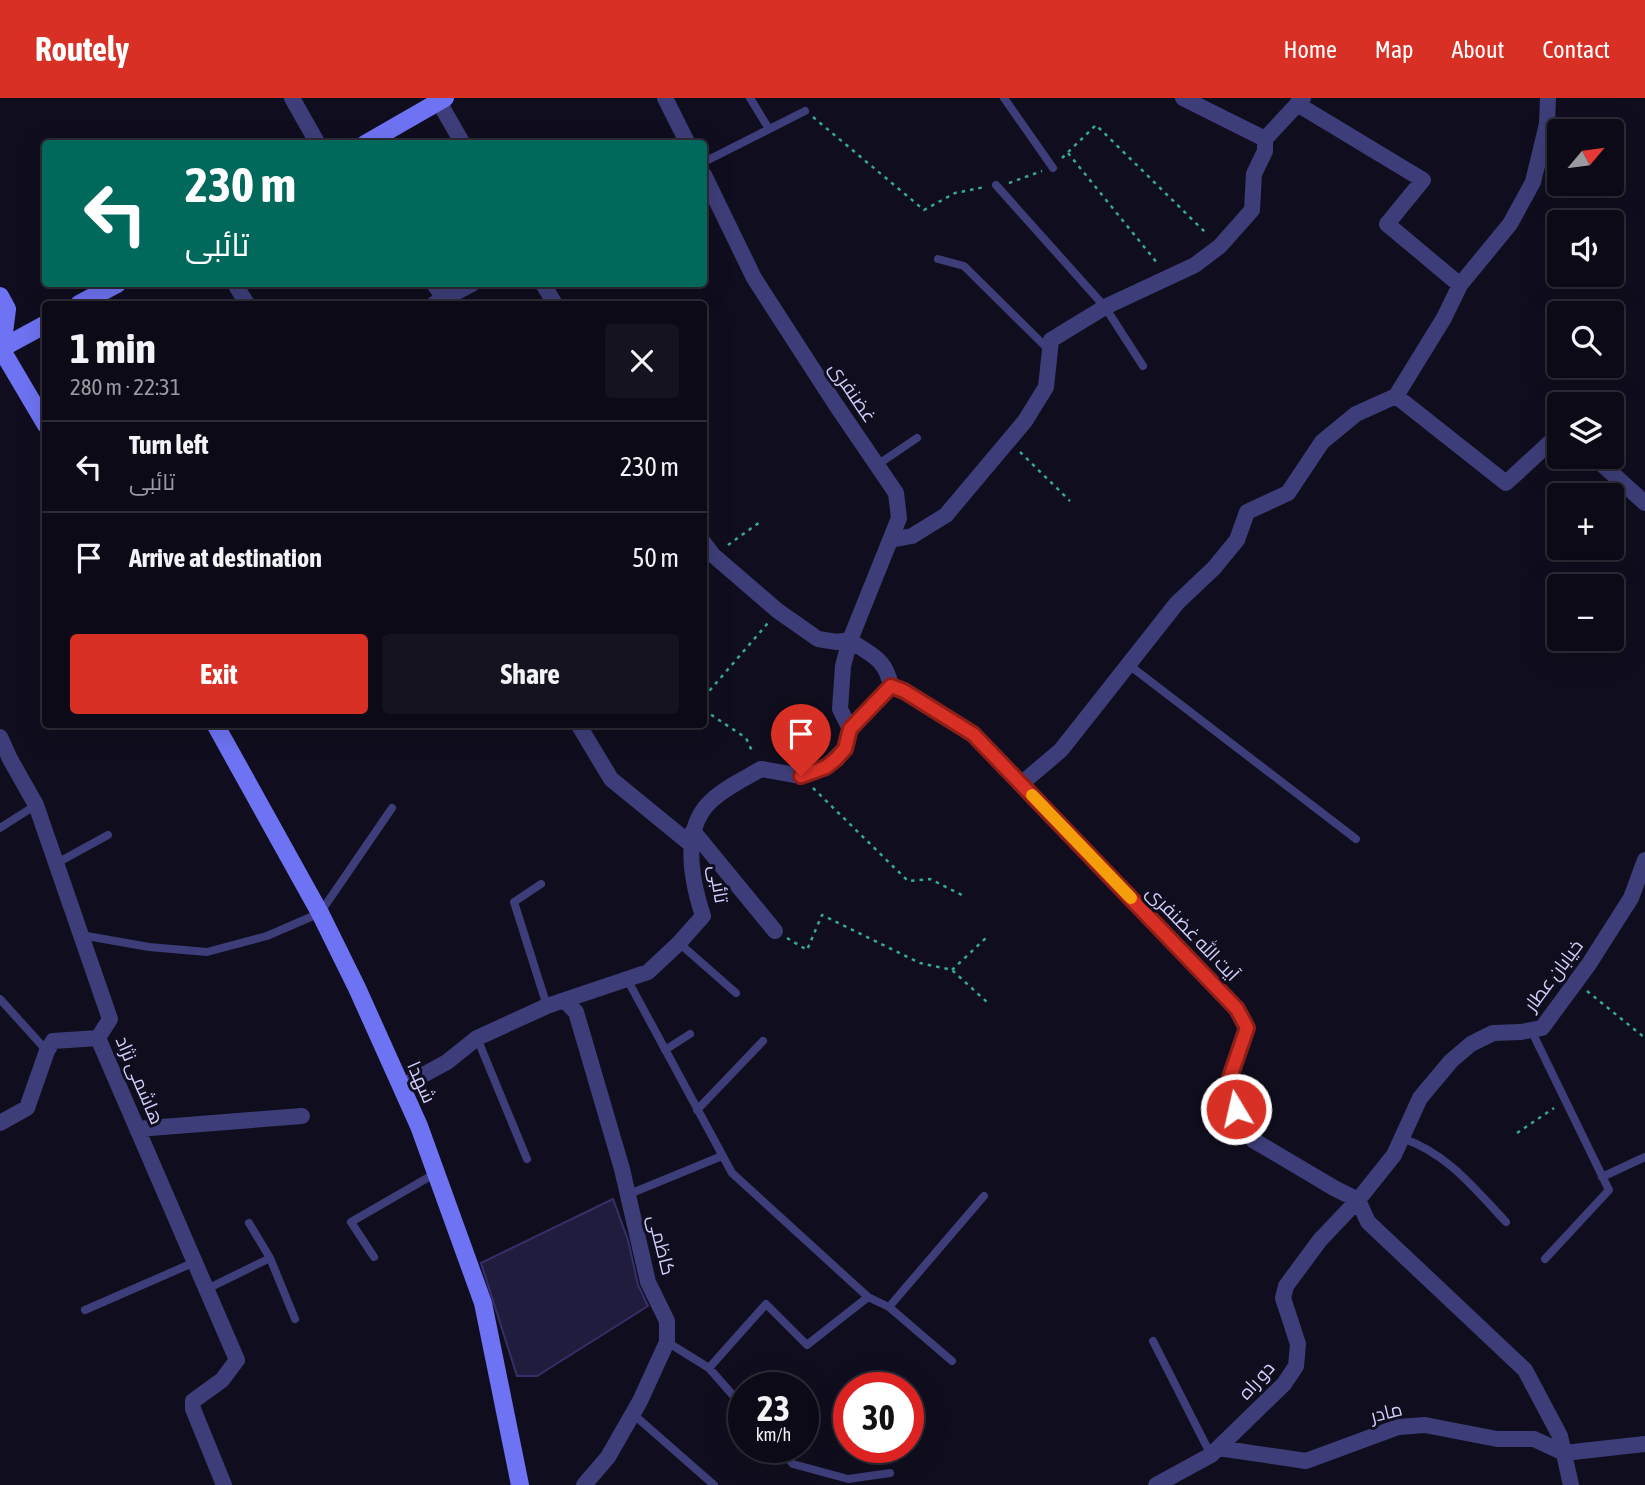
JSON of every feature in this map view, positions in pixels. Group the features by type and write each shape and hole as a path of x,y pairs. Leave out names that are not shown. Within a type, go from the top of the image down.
{"main road":[{"path":"371,140 432,102"},
{"path":"85,301 111,287"},
{"path":"0,296 7,309 1,348 42,418"},
{"path":"1,348 42,326"},
{"name":"شهدا","path":"220,728 320,913 357,988 436,1173 483,1303 520,1485"}],"street":[{"path":"292,98 315,140"},
{"path":"665,98 686,140"},
{"path":"1183,98 1265,139"},
{"path":"1021,783 1061,750 1177,603 1214,568 1237,540 1247,512 1288,493 1322,442 1356,414 1396,396 1444,318 1460,285 1510,224 1533,182 1547,124 1548,98"},
{"path":"890,540 912,537 946,515 1025,421 1046,387 1051,340 1105,307 1195,265 1220,246 1252,210 1254,174 1265,151 1265,139 1300,101 1423,180 1387,224 1460,285"},
{"path":"432,102 460,140"},
{"name":"غضنفری","path":"707,181 754,278 835,405 896,493 899,518 850,640 842,674 840,709 850,729"},
{"path":"446,301 467,287"},
{"path":"1396,396 1506,483 1547,445"},
{"path":"1607,469 1645,503"},
{"path":"693,839 696,820 709,803 761,769 801,776 826,767 845,749 850,729 898,688 879,658 850,640 837,642 818,639 778,611 708,549"},
{"name":"آیت الله غضنفری","path":"898,688 973,734 1237,1009 1247,1028 1230,1077 1236,1109 1253,1140 1358,1200"},
{"path":"580,728 611,779 693,839 775,931"},
{"name":"هاشمی نژاد","path":"0,737 36,805 110,1019 98,1038 237,1360 222,1380 193,1401 224,1485"},
{"name":"تائبی","path":"401,1087 447,1062 477,1038 547,1006 648,972 703,916 698,899 693,839"},
{"name":"خیابان عطار","path":"1358,1200 1394,1155 1420,1098 1451,1061 1471,1044 1493,1033 1542,1028 1576,983 1631,898 1645,860"},
{"name":"کاظمی","path":"565,1001 576,1012 627,1195 648,1282 667,1321 667,1342"},
{"path":"0,1123 27,1108 53,1041 98,1038"},
{"path":"137,1129 302,1116"},
{"path":"1358,1200 1368,1222 1525,1370 1560,1436 1571,1485"},
{"name":"دو راه","path":"1156,1485 1215,1451 1284,1384 1296,1366 1298,1344 1283,1298 1286,1286 1320,1240 1358,1200"},
{"path":"584,1485 608,1457 633,1413 667,1342"},
{"name":"مادر","path":"1215,1451 1306,1461 1398,1427 1425,1425 1497,1438 1534,1438 1564,1453"},
{"path":"1564,1453 1645,1444"}],"lane":[{"path":"750,98 769,129"},
{"path":"1004,98 1053,168"},
{"path":"707,160 805,111"},
{"path":"996,185 1105,307 1143,366"},
{"path":"938,259 964,266 1049,350"},
{"path":"877,465 917,438"},
{"path":"1129,665 1356,839"},
{"path":"0,828 36,805"},
{"path":"81,935 149,947 207,952 267,936 320,913 393,808"},
{"path":"57,863 108,835"},
{"path":"541,884 514,902 547,1006"},
{"path":"679,943 736,993"},
{"path":"627,979 732,1173 868,1297 889,1307 952,1361"},
{"path":"0,999 47,1051"},
{"path":"1531,1030 1608,1190 1545,1259"},
{"path":"665,1050 690,1034"},
{"path":"477,1038 527,1159"},
{"path":"697,1110 763,1041"},
{"path":"1402,1138 1424,1146 1459,1171 1506,1222"},
{"path":"627,1195 722,1156"},
{"path":"1602,1177 1645,1157"},
{"path":"374,1257 351,1222 436,1173"},
{"path":"889,1307 984,1196"},
{"path":"249,1223 270,1258 295,1319"},
{"path":"207,1289 270,1258"},
{"path":"85,1310 195,1262"},
{"path":"709,1368 766,1304 807,1345 868,1297"},
{"path":"1153,1341 1215,1451"},
{"path":"667,1342 709,1368 728,1390"},
{"path":"633,1413 714,1485"},
{"path":"792,1463 848,1479 890,1473"}],"path":[{"path":"805,111 924,210 954,193 1012,183 1053,168 1096,125 1220,246"},
{"path":"1068,153 1169,278"},
{"path":"1007,440 1070,501"},
{"path":"708,549 760,522"},
{"path":"707,694 778,611"},
{"path":"707,712 746,738 761,769"},
{"path":"801,776 908,881 930,879 964,896"},
{"path":"775,931 807,950 822,915 920,963 952,970 988,1003"},
{"path":"952,970 988,936"},
{"path":"1576,983 1645,1038"},
{"path":"1517,1133 1565,1100"}],"building":[{"path":"613,1199 628,1240 638,1285 648,1306 537,1376 517,1376 481,1263"}],"slow traffic":[{"path":"1032,795 1131,898"}],"route":[{"path":"801,776 812,774 836,759 845,749 850,729 891,686 904,691 973,734 1237,1009 1247,1028 1230,1077 1236,1109"}]}
